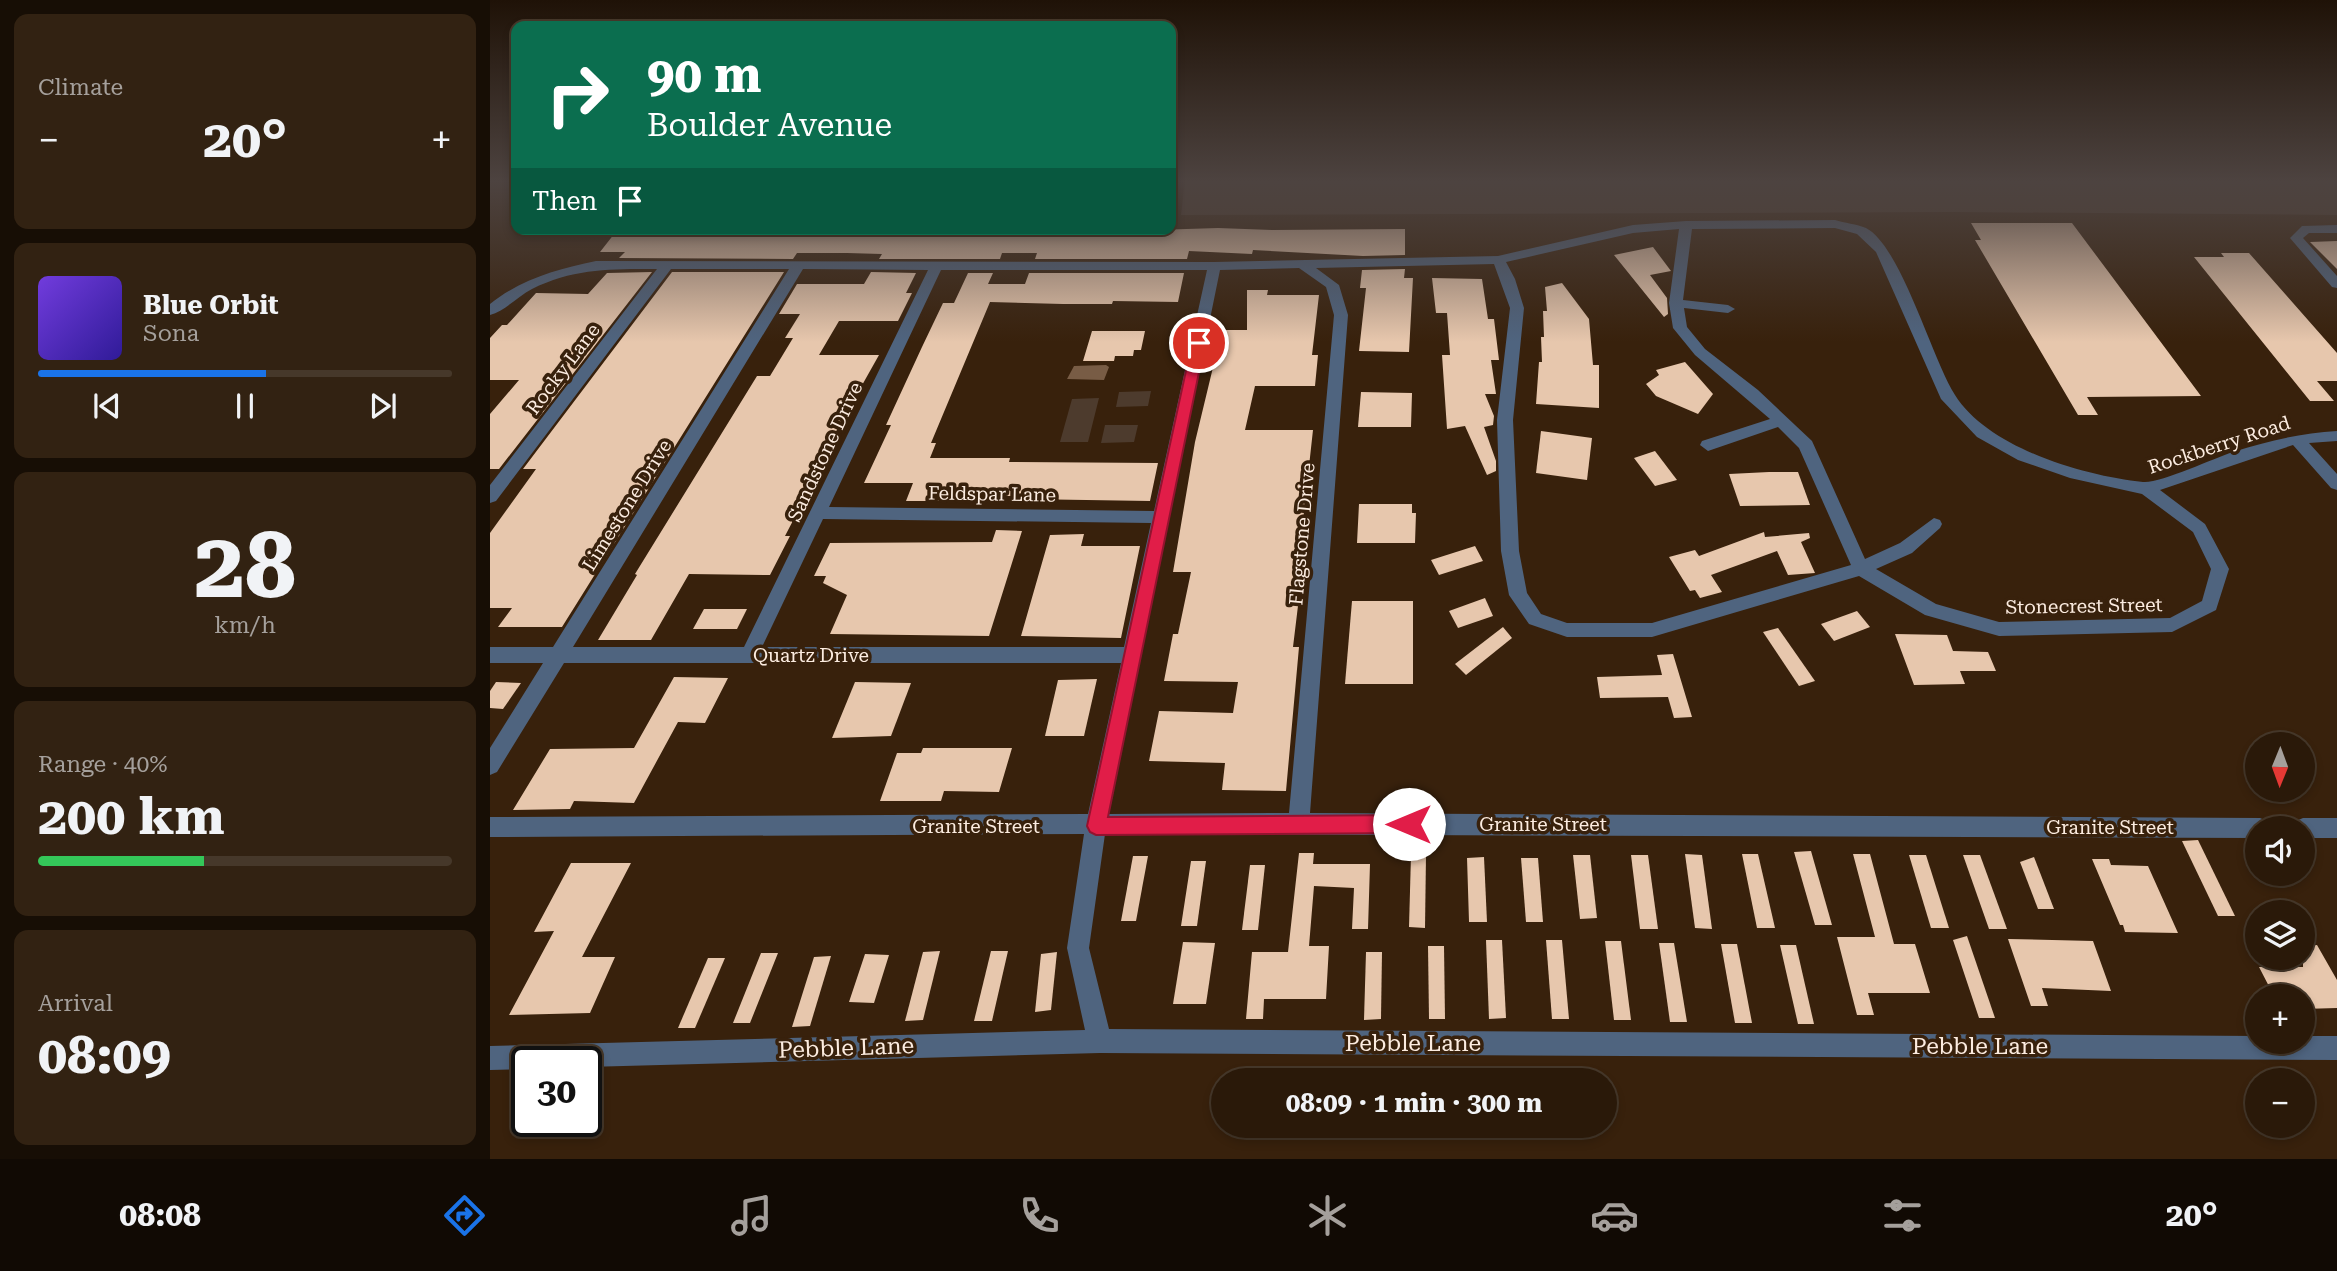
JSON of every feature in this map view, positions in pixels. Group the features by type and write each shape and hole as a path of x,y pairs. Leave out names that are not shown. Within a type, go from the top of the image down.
{"street":[{"path":"490,311 519,288 558,272 597,265 1214,266 1498,260 1611,234"},
{"path":"1685,234 1676,303 1680,328 1700,352 1753,394 1807,445 1861,569"},
{"name":"Rockberry Road","path":"1864,234 1882,250 1949,399 1982,433 2024,456 2063,469 2147,489 2238,456 2296,439 2337,436"},
{"path":"2300,234 2296,238 2337,284"},
{"path":"1498,260 1508,279 1517,308 1505,420 1510,551 1518,595 1535,620 1567,630 1652,630 1861,569 1906,548 1934,524"},
{"name":"Flagstone Drive","path":"1299,823 1340,315 1332,285 1302,264"},
{"name":"Rocky Lane","path":"490,497 667,265"},
{"name":"Sandstone Drive","path":"750,655 937,265"},
{"name":"Limestone Drive","path":"490,766 799,266"},
{"path":"1100,1041 1078,948 1096,826 1214,266"},
{"path":"1676,303 1728,309"},
{"path":"1708,444 1780,421"},
{"path":"2296,439 2337,484"},
{"name":"Stonecrest Street","path":"1861,569 1930,610 1999,629 2172,625 2210,605 2220,569 2199,528 2147,489"},
{"name":"Feldspar Lane","path":"820,513 1163,517"},
{"name":"Quartz Drive","path":"490,655 1133,655"},
{"name":"Granite Street","path":"490,827 1299,823 2245,828"},
{"path":"2315,828 2337,828"},
{"name":"Pebble Lane","path":"490,1058 1100,1041 2337,1048"}],"shaded area":[{"path":"1074,366 1109,367 1104,380 1067,379"},
{"path":"1151,391 1148,406 1116,407 1119,392"},
{"path":"1099,398 1088,442 1060,442 1072,399"},
{"path":"1105,425 1138,425 1134,442 1101,443"}],"building":[{"path":"1405,234 1405,255 1363,256 1253,250 1252,254 1189,251 1187,259 1035,259 1037,253 1002,253 1000,259 879,259 882,254 797,253 793,259 619,258 625,252 600,252 613,235"},
{"path":"1978,234 2080,234 2201,396 2087,397 2098,415 2078,415 1975,240 1981,240"},
{"path":"2337,241 2337,269 2310,242"},
{"path":"1653,247 1671,271 1650,275 1667,298 1668,314 1664,317 1614,255"},
{"path":"2221,253 2249,253 2337,353 2337,381 2317,381 2334,401 2310,401 2194,257 2224,257"},
{"path":"1405,269 1404,278 1413,278 1409,352 1359,351 1366,288 1360,288 1362,270"},
{"path":"652,272 499,469 490,469 490,414 519,380 490,380 490,338 502,325 507,325 536,293 588,294 607,273"},
{"path":"672,272 784,272 562,627 498,627 512,608 490,608 490,533 536,469 523,469"},
{"path":"871,272 916,273 906,293 912,293 898,321 839,321 819,355 879,355 825,451 833,451 815,488 810,488 785,536 790,536 770,575 689,574 651,640 598,640 637,575 635,574 757,376 770,376 793,338 785,338 800,314 779,314 797,284 864,284"},
{"path":"968,273 993,273 988,284 1025,284 1029,273 1184,273 1178,302 990,302 931,443 936,443 930,458 1010,458 1009,462 1158,463 1150,501 958,496 943,498 942,501 906,501 913,483 864,483 891,425 886,425 943,303 954,303"},
{"path":"1432,278 1482,279 1488,319 1494,319 1499,360 1491,360 1496,394 1485,394 1494,416 1493,425 1484,427 1496,461 1496,471 1487,475 1465,426 1447,429 1442,355 1450,355 1447,313 1436,313"},
{"path":"1562,283 1589,319 1593,365 1599,365 1599,408 1536,404 1539,362 1542,362 1541,337 1544,337 1543,311 1547,311 1545,287"},
{"path":"1247,290 1268,290 1267,295 1319,295 1312,355 1318,355 1315,386 1255,386 1245,430 1313,430 1300,548 1305,548 1293,647 1299,647 1286,791 1222,790 1225,763 1149,761 1159,711 1233,713 1238,682 1164,681 1173,634 1178,634 1191,572 1173,572 1195,442 1222,330 1247,330"},
{"path":"1092,331 1145,331 1141,350 1134,350 1133,356 1115,356 1114,361 1083,361"},
{"path":"1685,362 1713,394 1698,414 1656,396 1646,384 1659,375 1656,370"},
{"path":"1361,392 1412,393 1411,427 1358,427"},
{"path":"1541,431 1592,438 1587,480 1536,473"},
{"path":"1655,451 1677,480 1655,486 1634,458"},
{"path":"1798,472 1810,505 1740,506 1729,474"},
{"path":"1359,504 1412,504 1412,513 1416,513 1415,543 1357,543"},
{"path":"996,530 1022,531 989,636 830,634 847,595 823,583 826,576 814,576 830,543 992,542"},
{"path":"1764,532 1765,537 1809,533 1810,538 1801,542 1815,573 1788,575 1777,551 1711,575 1722,592 1700,598 1695,590 1690,591 1669,557 1695,550 1699,556"},
{"path":"1084,534 1081,546 1140,546 1121,638 1021,636 1050,535"},
{"path":"1475,546 1483,561 1439,575 1431,560"},
{"path":"1485,598 1493,616 1458,628 1449,611"},
{"path":"1352,601 1413,601 1413,684 1345,684"},
{"path":"704,609 747,609 737,629 693,629"},
{"path":"1857,611 1870,627 1834,641 1821,624"},
{"path":"1503,627 1512,638 1466,675 1455,664"},
{"path":"1778,628 1815,681 1799,686 1763,632"},
{"path":"1895,634 1947,635 1953,651 1988,652 1996,671 1960,671 1965,684 1914,685"},
{"path":"1673,654 1692,717 1674,718 1668,697 1600,698 1597,677 1662,675 1657,655"},
{"path":"674,677 728,678 705,723 678,722 634,803 574,801 570,809 513,810 550,749 634,748"},
{"path":"1097,679 1084,736 1045,736 1058,680"},
{"path":"496,682 521,683 503,709 490,708 490,691"},
{"path":"855,682 911,683 891,736 832,738"},
{"path":"923,748 1012,748 999,792 944,791 941,801 880,801 897,753 921,753"},
{"path":"2198,840 2235,916 2218,916 2182,841"},
{"path":"1811,851 1832,925 1815,925 1794,852"},
{"path":"1299,853 1314,853 1313,864 1370,864 1368,929 1352,929 1354,888 1314,886 1309,946 1329,946 1326,999 1264,999 1263,1019 1246,1019 1252,952 1288,952"},
{"path":"1685,854 1702,855 1712,929 1695,928"},
{"path":"1742,854 1758,854 1775,928 1757,928"},
{"path":"1853,854 1870,854 1894,944 1915,944 1930,993 1868,993 1874,1015 1857,1015 1837,937 1875,937"},
{"path":"1411,855 1426,855 1425,928 1409,927"},
{"path":"1573,855 1590,855 1597,918 1580,919"},
{"path":"1631,855 1648,855 1658,929 1640,929"},
{"path":"1909,855 1926,855 1949,928 1931,928"},
{"path":"1963,855 1980,855 2007,929 1989,929"},
{"path":"1133,856 1148,856 1136,921 1121,921"},
{"path":"1484,857 1487,922 1469,922 1467,858"},
{"path":"2034,857 2054,909 2038,909 2020,862"},
{"path":"1521,858 1538,858 1543,922 1526,922"},
{"path":"2092,859 2109,859 2111,865 2148,866 2178,933 2125,932"},
{"path":"1191,861 1206,861 1197,926 1181,926"},
{"path":"571,863 631,863 582,957 615,957 590,1013 509,1015 554,931 534,932"},
{"path":"1250,865 1265,865 1258,930 1242,930"},
{"path":"1967,936 1995,1018 1979,1018 1953,940"},
{"path":"2008,939 2093,941 2111,991 2042,988 2048,1006 2031,1006"},
{"path":"1486,940 1502,940 1506,1018 1489,1019"},
{"path":"1546,940 1562,940 1569,1019 1552,1019"},
{"path":"1605,941 1621,941 1631,1020 1614,1020"},
{"path":"1183,942 1215,943 1206,1004 1173,1004"},
{"path":"1659,943 1674,943 1687,1022 1670,1022"},
{"path":"1721,944 1737,944 1752,1023 1735,1023"},
{"path":"1780,945 1796,945 1814,1024 1798,1024"},
{"path":"2315,945 2337,980 2337,1008 2315,1009 2315,984 2268,984 2261,970 2315,970"},
{"path":"1428,946 1444,946 1445,1019 1429,1019"},
{"path":"940,951 923,1020 905,1021 923,952"},
{"path":"991,951 1008,951 992,1021 974,1021"},
{"path":"1057,952 1051,1010 1035,1012 1041,954"},
{"path":"1366,952 1382,952 1381,1019 1364,1020"},
{"path":"761,953 778,953 750,1023 733,1023"},
{"path":"865,954 889,955 874,1003 849,1002"},
{"path":"831,956 810,1026 792,1027 814,957"},
{"path":"708,958 725,958 695,1028 678,1028"}],"route":[{"path":"1199,343 1096,826 1409,824"}]}
